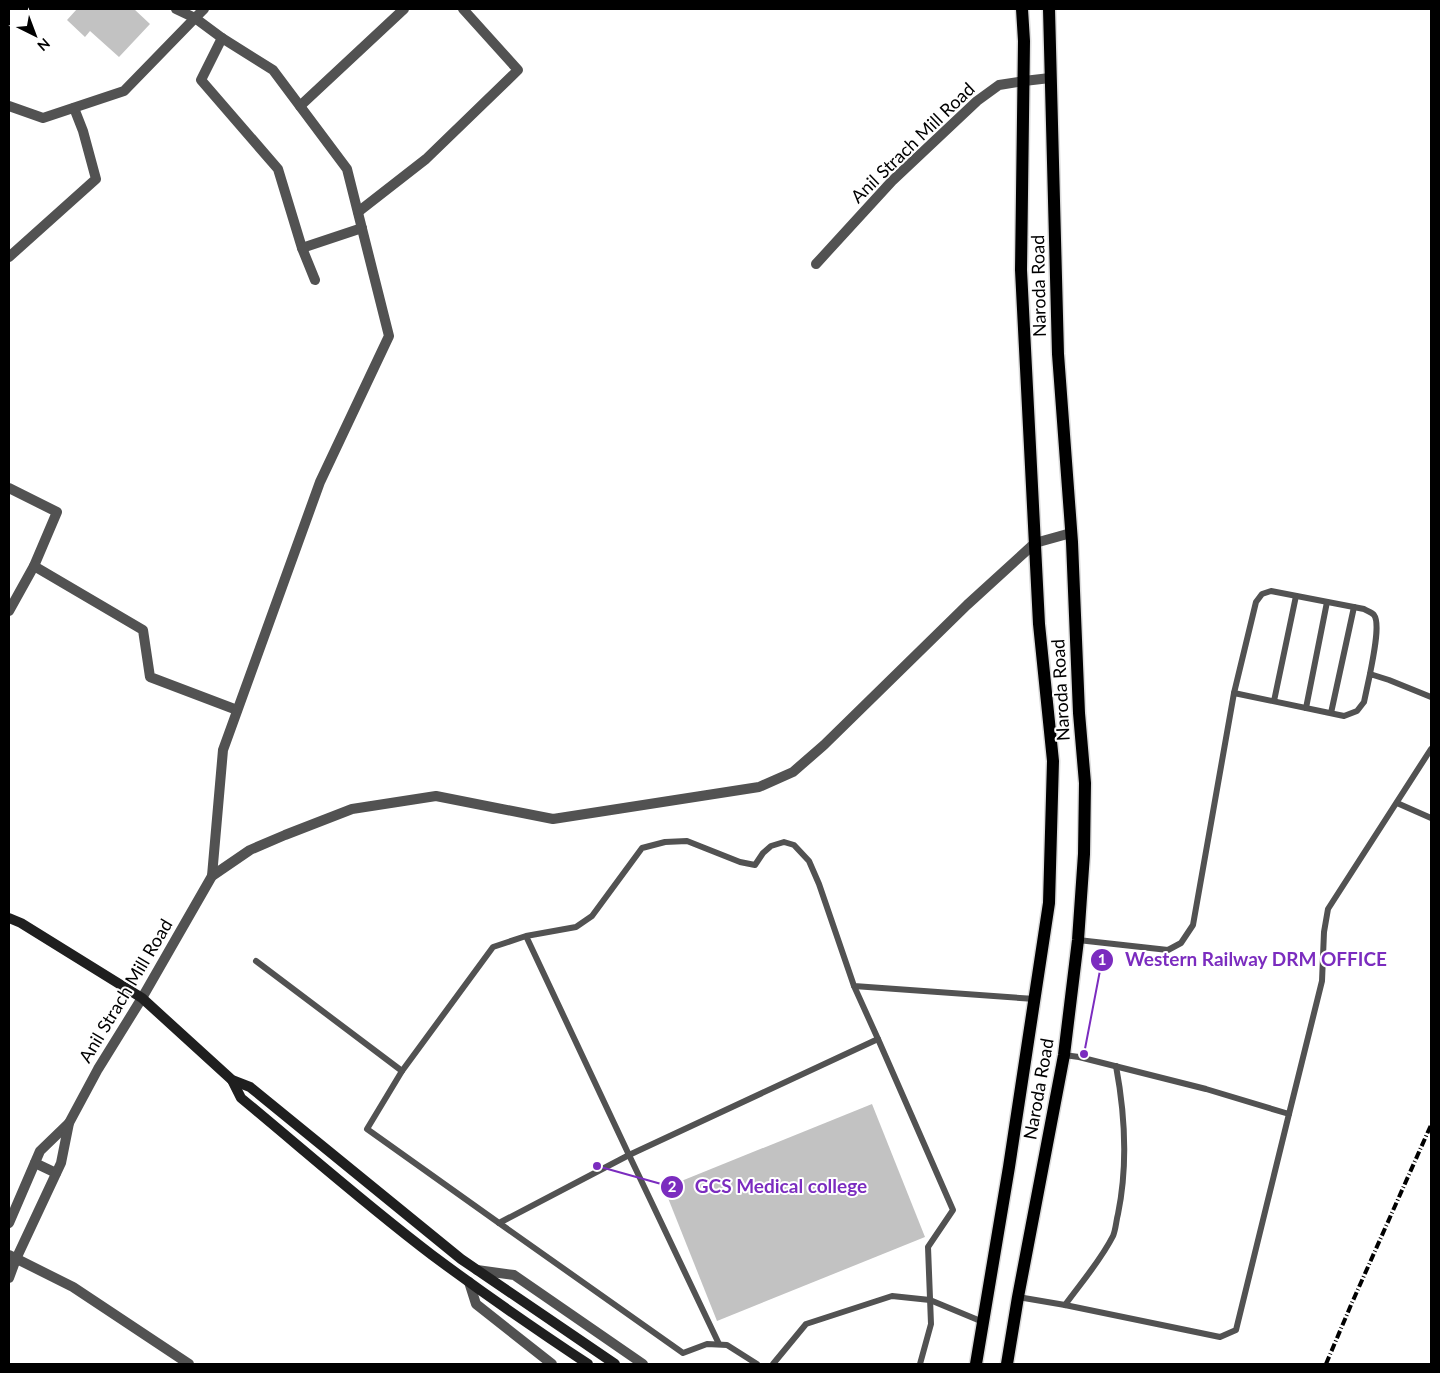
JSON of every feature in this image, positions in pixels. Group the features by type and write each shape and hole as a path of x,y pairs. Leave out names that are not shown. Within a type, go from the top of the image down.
{"main road":[{"name":"Naroda Road","path":"976,1364 1009,1168 1049,903 1053,761 1040,624 1021,270 1024,81 1022,9"},
{"name":"Naroda Road","path":"1007,1364 1064,1055 1078,940 1084,854 1085,783 1079,713 1071,533 1058,354 1049,9"},
{"path":"9,918 21,923 142,998 232,1080 250,1088 461,1259 615,1364"},
{"path":"232,1080 241,1098 376,1211 511,1313 588,1364"}],"street":[{"path":"176,9 195,18 222,38 273,70 347,169 389,336 320,482 223,750 212,876"},
{"path":"9,106 43,118 124,91 204,9"},
{"path":"300,106 404,9"},
{"path":"358,212 426,159 518,70 463,9"},
{"path":"222,38 201,80 278,169 302,248 314,280"},
{"name":"Anil Strach Mill Road","path":"816,264 892,181 964,113 999,86 1050,78"},
{"path":"9,257 96,178 83,131 74,108"},
{"path":"302,248 362,228"},
{"path":"9,488 57,512 34,566 9,611"},
{"path":"212,876 250,850 352,809 436,796 553,819 759,787 793,772 824,745 967,605 1035,543 1071,533"},
{"path":"34,566 143,630 150,677 238,710"},
{"name":"Anil Strach Mill Road","path":"9,1278 12,1257 61,1163 69,1124 98,1069 142,998 212,876"},
{"name":"Anil Strach Mill Road","path":"9,1223 40,1151 69,1124"},
{"path":"35,1163 56,1173"},
{"path":"12,1257 73,1287 189,1364"},
{"path":"477,1270 514,1275 643,1364"},
{"path":"469,1282 476,1304 552,1364"}],"lane":[{"path":"1078,940 1168,950 1181,943 1193,925 1234,693 1256,602 1262,594 1270,591 1364,609 1373,614 1376,620 1375,641 1370,674 1364,702 1356,711 1344,716 1234,693"},
{"path":"1274,701 1296,596"},
{"path":"1306,708 1327,602"},
{"path":"1331,713 1354,608"},
{"path":"1370,674 1431,697"},
{"path":"1018,1297 1220,1337 1236,1330 1322,981 1324,932 1328,909 1431,748"},
{"path":"1396,804 1431,818"},
{"path":"757,1364 727,1345 707,1344 683,1353 367,1129 402,1071 493,948 526,936 576,927 592,916 642,848 665,842 687,841 740,862 755,865 763,853 771,846 784,842 794,845 809,861 819,884 854,986 953,1210 928,1247 931,1324 920,1364"},
{"path":"526,936 719,1344"},
{"path":"256,961 402,1071"},
{"path":"854,986 1035,999"},
{"path":"499,1223 629,1155 878,1039"},
{"path":"1064,1055 1079,1057 1206,1089 1289,1114"},
{"path":"1065,1305 1113,1235 1121,1200 1125,1162 1122,1097 1116,1066"},
{"path":"773,1364 806,1324 892,1296 930,1300 983,1322"}],"building":[{"path":"77,9 134,9 150,24 119,57 90,31 85,37 67,20"},
{"path":"872,1104 925,1237 717,1321 664,1188"}],"railway":[{"path":"1326,1364 1431,1125"}],"place":[{"name":"Western Railway DRM OFFICE","path":"1084,1054"},
{"name":"GCS Medical college","path":"597,1166"}]}
